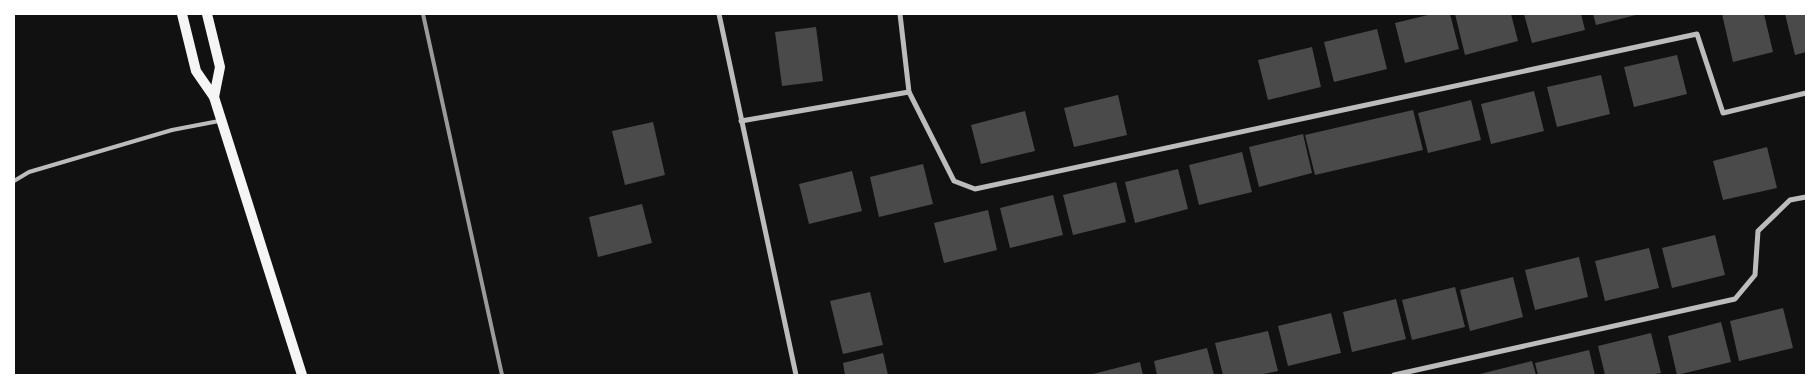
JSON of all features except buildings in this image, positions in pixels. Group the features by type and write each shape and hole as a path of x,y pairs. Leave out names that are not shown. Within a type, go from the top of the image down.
{"main road":[{"path":"182,14 196,71 214,97 302,375"},
{"path":"207,14 220,67 214,97"}],"street":[{"path":"719,14 796,375"},
{"path":"900,14 909,92 954,181 975,189 1697,34 1723,113 1806,93"},
{"path":"741,121 909,92"},
{"path":"1394,375 1735,299 1755,275 1758,231 1790,200 1806,197"}],"lane":[{"path":"14,182 29,172 172,130 222,121"}],"railway":[{"path":"423,14 502,375"}]}
